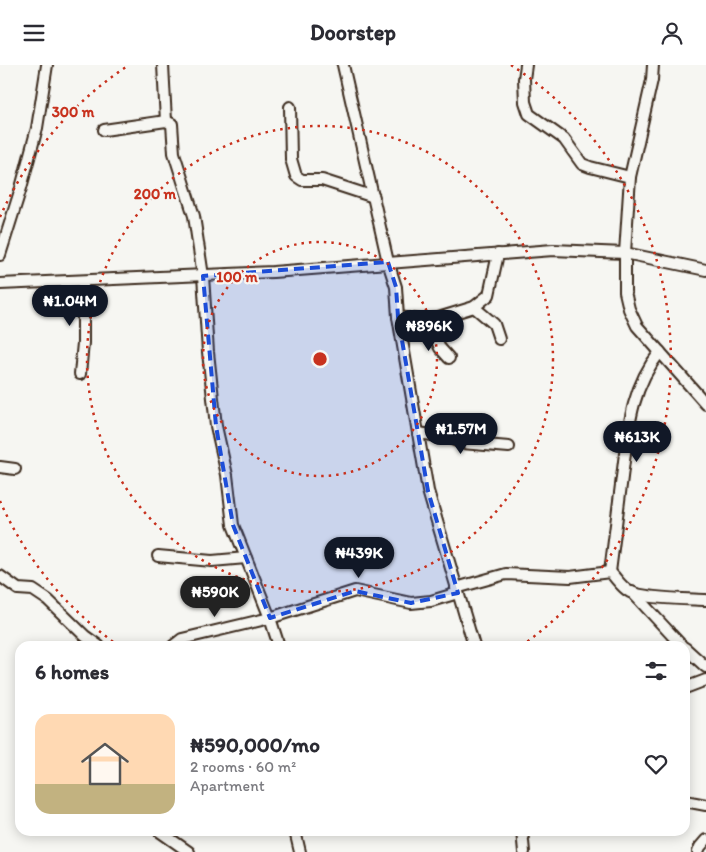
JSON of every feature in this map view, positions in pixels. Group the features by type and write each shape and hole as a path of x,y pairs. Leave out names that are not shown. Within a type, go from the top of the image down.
{"street":[{"path":"0,255 37,128 47,65"},
{"path":"163,65 166,121"},
{"path":"343,65 388,263 396,287 398,317 428,491 472,641"},
{"path":"526,65 524,79 525,102 529,114 564,139 582,163 590,167 630,177"},
{"path":"653,65 652,80 630,177 625,253 625,292 629,309 637,326 706,404"},
{"path":"290,107 291,159 296,176 302,180 322,180 374,197"},
{"path":"104,130 166,121 172,124 174,153 194,216 203,276 208,352 216,426 227,475 234,525 270,618 277,641"},
{"path":"0,285 273,272 553,250 625,253 706,270"},
{"path":"398,317 422,320 438,318 474,307 489,295 498,254"},
{"path":"80,373 83,343 83,281"},
{"path":"474,307 494,324 498,339"},
{"path":"433,331 438,318"},
{"path":"422,320 433,331 440,348 449,358"},
{"path":"610,572 630,416 639,385 649,366 660,352"},
{"path":"418,433 447,437 462,443 508,447"},
{"path":"0,467 15,469"},
{"path":"158,556 212,561 246,558"},
{"path":"179,641 270,618 355,591 411,603 431,601 457,590 506,574 570,577 610,572 632,592 678,641"},
{"path":"0,576 18,589 33,590 48,600 91,641"},
{"path":"632,592 664,598 706,600"},
{"path":"690,652 706,667"},
{"path":"690,686 706,680"},
{"path":"690,802 706,805"},
{"path":"166,836 189,852"},
{"path":"296,836 300,852"},
{"path":"522,836 524,852"},
{"path":"698,852 706,840"}],"highlighted area":[{"path":"388,262 396,287 398,317 428,491 458,593 411,603 355,591 270,618 233,525 216,426 203,276"}]}
